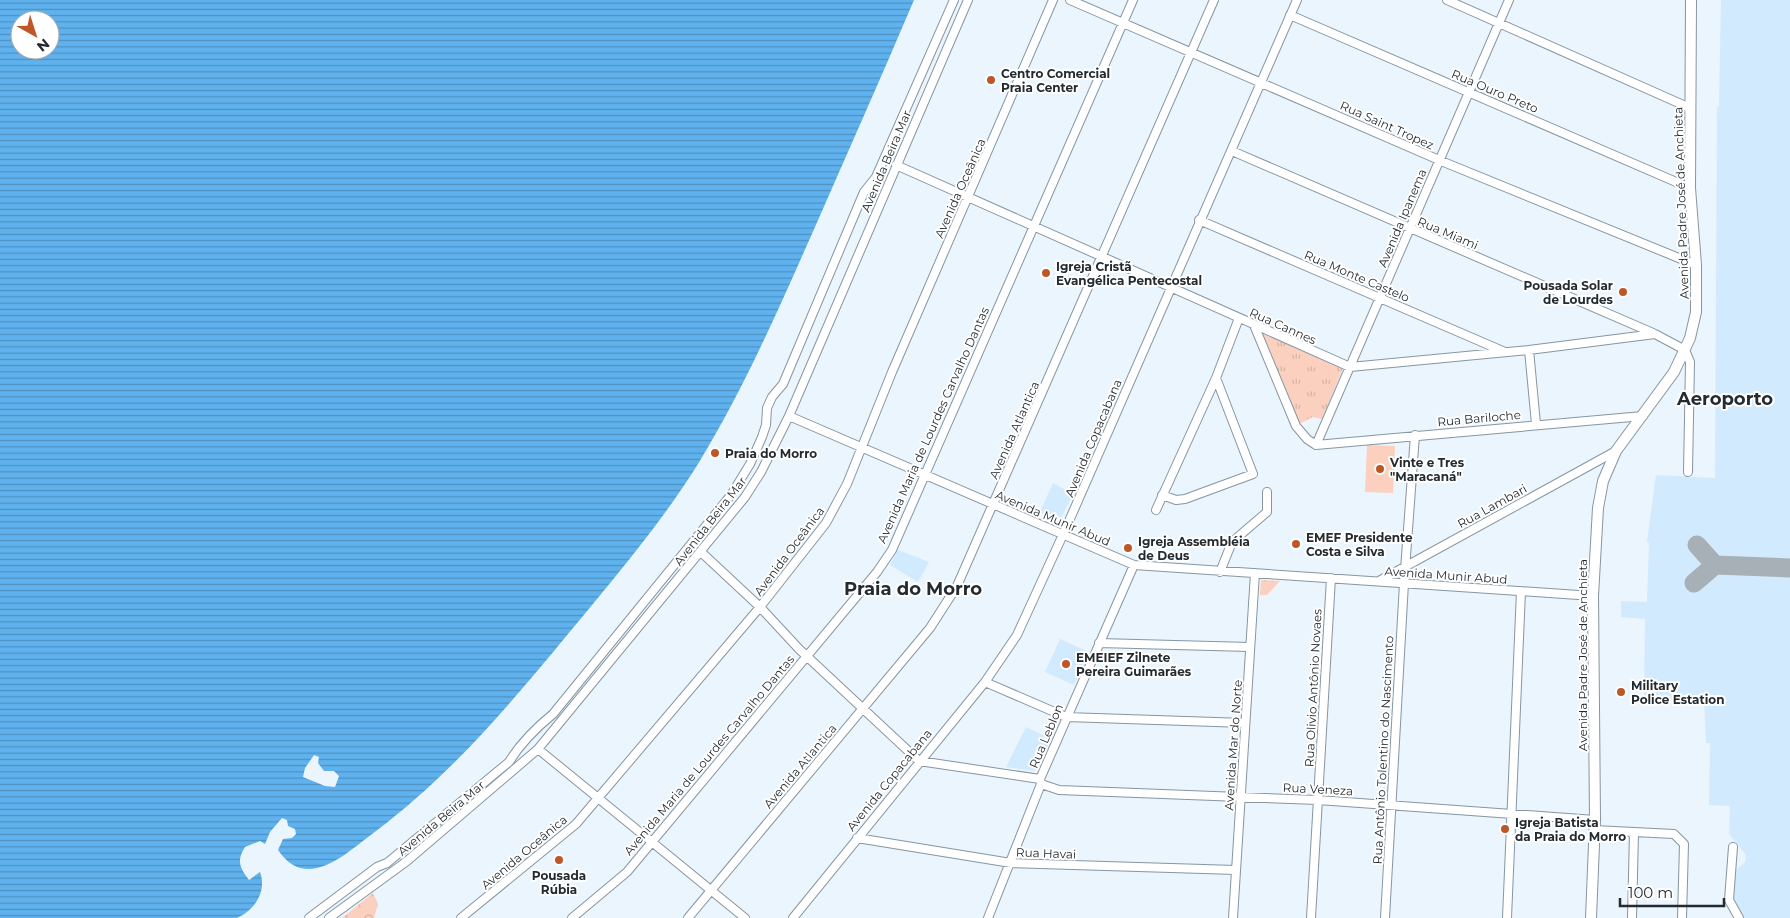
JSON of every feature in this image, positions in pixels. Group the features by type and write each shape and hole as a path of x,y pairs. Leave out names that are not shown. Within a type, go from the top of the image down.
{"main road":[{"name":"Avenida Padre José de Anchieta","path":"1591,918 1594,825 1593,596 1598,508 1603,481 1616,451 1674,372 1690,338 1696,312 1696,265 1690,188 1691,0"}],"street":[{"path":"309,918 377,867 387,863 510,762 543,722 553,714 731,495 758,446 766,426 767,408 772,397 783,384 864,192 876,177 954,0"},
{"name":"Avenida Beira Mar","path":"329,918 407,861 538,749 701,552 756,481 789,416 968,0"},
{"name":"Avenida Oceânica","path":"461,918 564,834 598,799 691,686 760,607 826,523 847,484 1053,0"},
{"name":"Rua Saint Tropez","path":"1070,0 1440,160 1696,265"},
{"name":"Avenida Maria de Lourdes Carvalho Dantas","path":"572,918 627,872 877,572 892,550 1133,0"},
{"name":"Avenida Atlantica","path":"688,918 863,709 945,608 958,586 1214,0"},
{"name":"Avenida Copacabana","path":"793,918 985,682 1017,635 1063,536 1199,220 1232,151 1297,0"},
{"path":"1447,0 1690,108"},
{"name":"Avenida Ipanema","path":"1316,445 1509,0"},
{"name":"Rua Ouro Preto","path":"1290,15 1690,188"},
{"name":"Rua Miami","path":"1232,151 1410,230 1655,334"},
{"name":"Rua Cannes","path":"896,165 1350,367 1529,350 1655,334"},
{"name":"Rua Monte Castelo","path":"1199,220 1506,352"},
{"path":"1156,510 1216,378 1240,318"},
{"path":"1254,325 1296,426 1307,439 1316,445"},
{"path":"1655,334 1685,350 1690,362 1688,472"},
{"path":"1529,350 1536,424"},
{"path":"1162,495 1176,500 1185,499 1253,474 1216,378"},
{"name":"Avenida Munir Abud","path":"789,416 1063,536 1134,565 1593,596"},
{"name":"Rua Bariloche","path":"1316,445 1643,416"},
{"name":"Rua Antônio Tolentino do Nascimento","path":"1385,918 1404,583 1415,435"},
{"name":"Rua Lambari","path":"1378,582 1616,451"},
{"path":"1220,572 1232,542 1244,529 1264,517 1267,512 1267,492"},
{"path":"701,552 760,607 806,655 919,761"},
{"name":"Rua Leblon","path":"988,918 1011,863 1040,781 1066,717 1134,565"},
{"name":"Avenida Mar do Norte","path":"1233,918 1255,573"},
{"name":"Rua Olivio Antônio Novaes","path":"1311,918 1331,578"},
{"path":"1507,918 1521,591"},
{"path":"1100,643 1250,647"},
{"path":"985,682 1066,717 1245,722"},
{"path":"538,749 745,918"},
{"name":"Rua Veneza","path":"919,761 1040,781 1059,790 1318,800 1391,805 1511,814 1634,832 1674,834 1682,839 1684,853 1682,918"},
{"path":"1632,918 1634,832"},
{"name":"Rua Havai","path":"857,838 1011,863 1236,870"},
{"path":"1733,847 1729,900 1739,918"}],"shaded area":[{"path":"1721,0 1790,0 1790,918 1743,918 1732,901 1731,875 1745,862 1746,855 1729,834 1730,806 1709,805 1710,743 1706,743 1704,699 1644,699 1645,619 1621,617 1621,601 1647,602 1649,543 1647,542 1656,475 1715,478 1717,107 1719,107"},
{"path":"1053,483 1073,494 1059,522 1040,512"},
{"path":"898,550 929,562 918,582 890,565"},
{"name":"EMEIEF Zilnete Pereira Guimarães","path":"1060,639 1089,652 1074,685 1045,672"},
{"path":"1026,727 1051,739 1035,771 1006,767"}],"green space":[{"path":"1261,333 1343,368 1322,419 1313,417 1299,424"},
{"name":"Vinte e Tres \"Maracaná\"","path":"1367,445 1395,446 1393,493 1365,492"},
{"path":"1261,580 1280,581 1267,595 1260,595"},
{"path":"373,893 378,904 374,918 342,918"}],"water":[{"path":"0,0 914,0 815,227 746,377 715,436 665,513 513,700 448,769 401,811 339,858 327,865 314,869 301,868 289,862 278,850 283,839 292,838 296,834 295,829 288,826 287,820 282,818 270,832 265,844 260,841 245,847 240,860 243,872 249,880 260,872 262,886 261,893 254,905 237,918 0,918","holes":["314,755 319,757 318,763 324,771 334,771 339,776 335,787 325,786 303,777 305,768"]}],"taxiway":[{"path":"1697,545 1715,565"},
{"path":"1694,583 1715,565 1790,568"}],"place":[{"name":"Centro Comercial Praia Center","path":"991,80"},
{"name":"Igreja Cristã Evangélica Pentecostal","path":"1046,273"},
{"name":"Pousada Solar de Lourdes","path":"1623,292"},
{"name":"Praia do Morro","path":"715,453"},
{"name":"Vinte e Tres \"Maracaná\"","path":"1380,469"},
{"name":"EMEF Presidente Costa e Silva","path":"1296,544"},
{"name":"Igreja Assembléia de Deus","path":"1128,548"},
{"name":"EMEIEF Zilnete Pereira Guimarães","path":"1066,664"},
{"name":"Military Police Estation","path":"1621,692"},
{"name":"Igreja Batista da Praia do Morro","path":"1505,829"},
{"name":"Pousada Rúbia","path":"559,860"}],"district":[{"name":"Aeroporto","path":"1725,399"},
{"name":"Praia do Morro","path":"913,589"}]}
